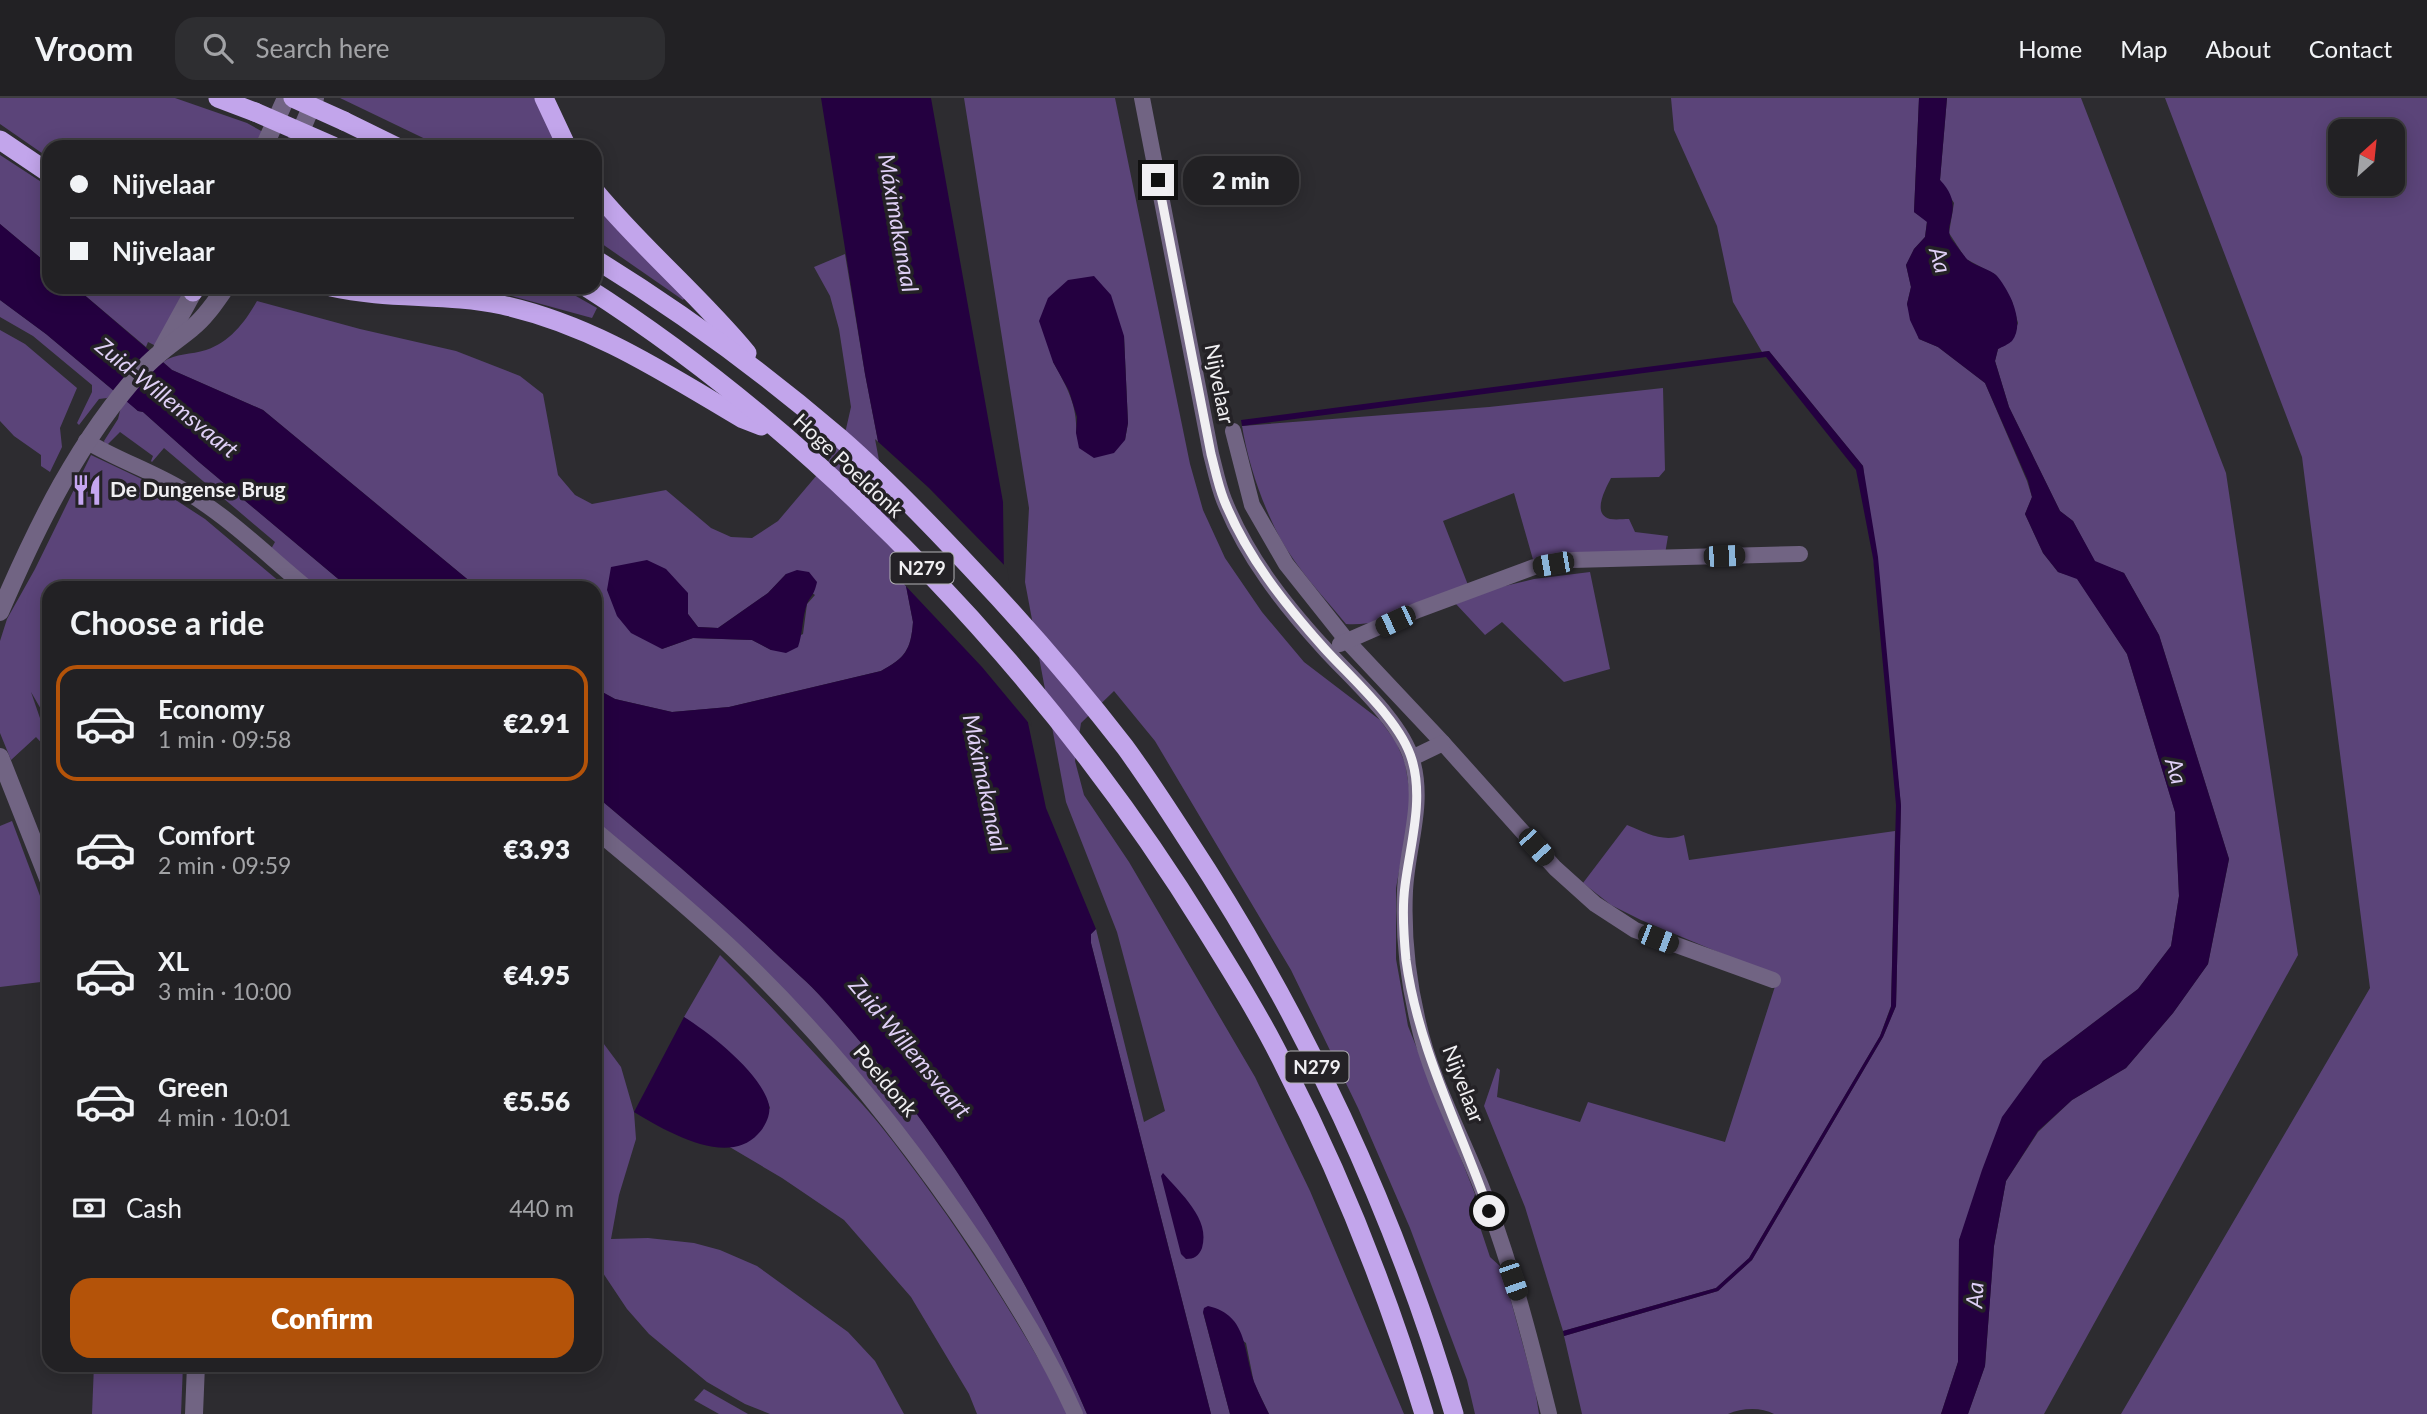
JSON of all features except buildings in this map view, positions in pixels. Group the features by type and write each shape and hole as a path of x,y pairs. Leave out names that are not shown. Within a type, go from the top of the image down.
{"highway":[{"path":"218,98 318,140"},
{"path":"293,98 383,140"},
{"path":"544,98 564,140"},
{"path":"0,140 42,168"},
{"name":"N279","path":"602,199 663,266 722,322 767,379"},
{"name":"Hoge Poeldonk","path":"602,263 662,302 767,379 842,440 934,528 1034,638 1125,747 1212,876 1257,953 1311,1055 1339,1112 1393,1237 1435,1352 1454,1414"},
{"name":"N279","path":"376,294 472,300 545,317 640,357 743,419 784,436"},
{"name":"Hoge Poeldonk","path":"596,294 663,341 784,436 854,499 945,591 1049,711 1150,843 1231,970 1284,1065 1340,1183 1368,1252 1424,1414"}],"street":[{"path":"267,140 285,98"},
{"path":"297,140 315,98"},
{"name":"Nijvelaar","path":"1142,98 1211,454 1223,498 1246,548 1280,597 1380,708 1398,732 1412,758 1418,792 1405,890 1406,958 1418,1024 1481,1188 1521,1303 1549,1414"},
{"path":"162,351 191,294"},
{"path":"0,612 60,485 86,441 120,396 162,351 194,326 220,294"},
{"name":"Nijvelaar","path":"1233,431 1252,505 1286,564 1348,642 1555,868 1595,904 1635,930 1773,980"},
{"path":"86,441 112,456 154,473 190,494 298,581"},
{"path":"1324,648 1348,642 1430,605 1534,567 1572,561 1800,554"},
{"path":"1412,758 1443,743"},
{"path":"0,757 42,863"},
{"name":"Poeldonk","path":"602,836 738,954 801,1018 872,1100 924,1165 1006,1288 1046,1355 1075,1414"},
{"path":"194,1414 196,1372"}],"shaded area":[{"path":"0,98 175,98 247,123 263,132 259,140 42,140 42,153 0,124"},
{"path":"340,98 541,98 558,140 427,140"},
{"path":"964,98 1115,98 1190,464 1203,510 1225,558 1262,612 1304,662 1380,720 1396,742 1405,763 1410,793 1408,823 1396,888 1396,959 1408,1026 1475,1194 1472,1203 1490,1257 1502,1268 1535,1389 1539,1414 1475,1414 1467,1380 1410,1228 1358,1108 1291,970 1155,741 1114,691 1081,723 1075,761 1084,795 1129,862 1255,1077 1310,1191 1404,1414 1269,1414 1254,1383 1246,1343 1203,1312 1230,1414 1211,1414 1091,943 1091,934 1096,929 1144,1122 1165,1111 1117,932 1066,802 1025,582 1029,508","holes":["1124,336 1128,423 1125,440 1076,433 1073,405 1067,387 1053,362"]},
{"path":"1671,98 1919,98 1914,212 1927,221 1925,237 1914,249 1906,265 1911,287 1907,304 1919,339 1938,347 1985,383 2027,481 2032,497 2025,514 2043,553 2058,572 2077,578 2127,654 2175,812 2179,896 2171,946 2138,989 2043,1061 1959,1240 1958,1362 1941,1414 1774,1414 1751,1409 1728,1414 1582,1414 1564,1336 1718,1291 1752,1260 1883,1037 1896,1006 1901,805 1863,466 1769,351 1762,352 1733,302 1717,226 1674,130"},
{"path":"1947,98 2081,98 2226,473 2298,955 2044,1414 1968,1414 1985,1366 1994,1246 2006,1181 2038,1132 2072,1100 2126,1068 2173,1013 2208,964 2229,859 2159,635 2124,573 2095,562 2073,521 2060,511 2009,407 1995,361 1998,349 2012,340 2018,323 2012,301 1996,275 1966,259 1949,233 1954,203 1940,180"},
{"path":"2165,98 2427,98 2427,1414 2121,1414 2370,988 2302,457"},
{"path":"0,155 42,182 42,259 0,224"},
{"path":"602,206 686,296 683,300 602,244"},
{"path":"845,254 865,374 913,622 911,640 901,657 881,671 729,707 672,712 615,699 602,692 602,581 470,581 263,410 172,370 163,362 173,357 206,350 230,337 257,301 456,351 520,376 543,394 558,475 575,495 592,504 666,490 711,528 731,537 752,538 778,521 828,462 846,429 851,407 839,329 830,296 814,267","holes":["786,574 815,595 807,604 803,634 771,650 752,640 693,638 662,649 688,593 688,614 698,627 718,628 768,593"]},
{"path":"83,294 183,294 156,346 148,342 146,347"},
{"path":"504,294 572,294 597,308 592,318"},
{"path":"0,300 46,334 114,391 107,398 99,399 79,425 77,423 92,392 92,385 33,336 0,317"},
{"path":"0,330 25,344 77,388 60,428 62,447 50,472 41,466 41,455 14,436 0,421"},
{"path":"1663,388 1665,470 1659,477 1611,478 1603,494 1601,512 1610,519 1629,519 1635,532 1668,536 1665,554 1534,563 1514,493 1443,521 1468,585 1408,612 1362,624 1346,624 1294,561 1273,525 1262,497 1242,426 1489,407"},
{"path":"127,401 143,412 341,581 309,581 271,549 275,542 164,448 152,462 153,456 120,432 106,446 104,441 118,419 121,407"},
{"path":"91,455 148,482 205,519 279,581 42,581 42,711 31,692 42,724 42,743 36,737 11,760 0,733 0,641 7,619 35,569"},
{"path":"1590,572 1610,669 1564,682 1502,622 1485,635 1456,604 1492,589 1534,579"},
{"path":"602,801 800,976 865,1047 903,1095 973,1196 1004,1249 1034,1302 1087,1414 1079,1414 875,1095 602,831"},
{"path":"12,821 42,901 42,982 0,987 0,826"},
{"path":"1627,825 1662,837 1684,835 1689,860 1895,831 1891,1006 1880,1036 1749,1258 1716,1288 1563,1331 1525,1207 1484,1106 1497,1068 1500,1070 1497,1097 1580,1122 1588,1102 1725,1142 1778,977 1641,920 1611,905 1583,883"},
{"path":"720,955 862,1104 907,1159 981,1266 1070,1414 977,1414 969,1394 911,1297 844,1220 728,1146 741,1145 770,1108 764,1093 745,1068 722,1046 684,1017"},
{"path":"602,1041 621,1067 634,1112 636,1139 619,1195 611,1239 648,1238 694,1243 720,1250 757,1266 848,1332 875,1361 904,1414 770,1414 745,1404 707,1382 649,1334 627,1309 602,1272"},
{"path":"94,1372 183,1372 181,1414 92,1414"},
{"path":"704,1389 748,1414 719,1414 694,1400"}],"water":[{"path":"821,98 931,98 1003,502 1004,575 1023,699 1046,808 1096,929 1091,934 1091,943 1211,1414 1087,1414 1034,1302 1004,1249 973,1196 903,1095 865,1047 800,976 602,801 602,692 615,699 672,712 729,707 881,671 896,662 905,652 911,640 913,622 865,374"},
{"name":"Aa","path":"1919,98 1947,98 1940,180 1952,199 1949,234 1968,260 1997,276 2017,316 2016,334 2011,342 1998,349 1995,361 2009,407 2060,511 2073,521 2095,561 2124,573 2159,635 2229,859 2208,964 2173,1013 2126,1068 2072,1100 2038,1131 2006,1181 1994,1246 1985,1366 1968,1414 1941,1414 1958,1362 1959,1240 2002,1117 2043,1061 2138,989 2171,946 2179,896 2175,812 2127,654 2077,579 2058,572 2043,553 2025,514 2032,497 2028,481 1985,383 1938,347 1919,339 1910,320 1907,304 1911,287 1906,265 1914,249 1925,237 1927,222 1914,212"},
{"name":"Zuid-Willemsvaart","path":"0,224 42,259 42,294 83,294 172,370 263,410 470,581 341,581 143,412 138,411 46,334 0,300"},
{"path":"1094,276 1111,295 1124,336 1128,423 1125,440 1114,453 1094,458 1079,448 1077,417 1069,391 1053,362 1039,321 1048,298 1068,280"},
{"path":"1769,351 1863,466 1878,557 1901,806 1896,1006 1883,1037 1752,1260 1718,1291 1564,1336 1563,1331 1716,1288 1749,1258 1880,1036 1891,1007 1896,805 1873,558 1856,470 1766,357 1242,426 1241,420"},
{"path":"647,560 666,569 688,593 688,614 698,627 718,628 768,593 786,574 797,570 809,572 817,582 805,609 798,647 786,653 771,650 752,640 693,638 662,649 631,633 617,616 607,590 611,567"},
{"path":"684,1017 734,1055 764,1093 769,1105 767,1121 758,1134 745,1144 713,1147 678,1136 634,1112"},
{"path":"1163,1173 1192,1207 1202,1227 1202,1248 1194,1258 1186,1259 1181,1254 1161,1176"},
{"path":"1208,1306 1221,1311 1238,1326 1255,1384 1269,1414 1230,1414 1203,1312"}],"pier":[{"path":"875,439 929,488 1007,568 1032,727 982,667 902,582"}],"place":[{"name":"De Dungense Brug","path":"87,490"}],"route":[{"path":"1158,180 1211,454 1223,498 1246,548 1280,597 1380,708 1398,732 1412,758 1418,792 1405,890 1406,958 1418,1024 1489,1211"}],"water label":[{"name":"Máximakanaal","path":"898,223"},
{"name":"Máximakanaal","path":"985,783"}]}
